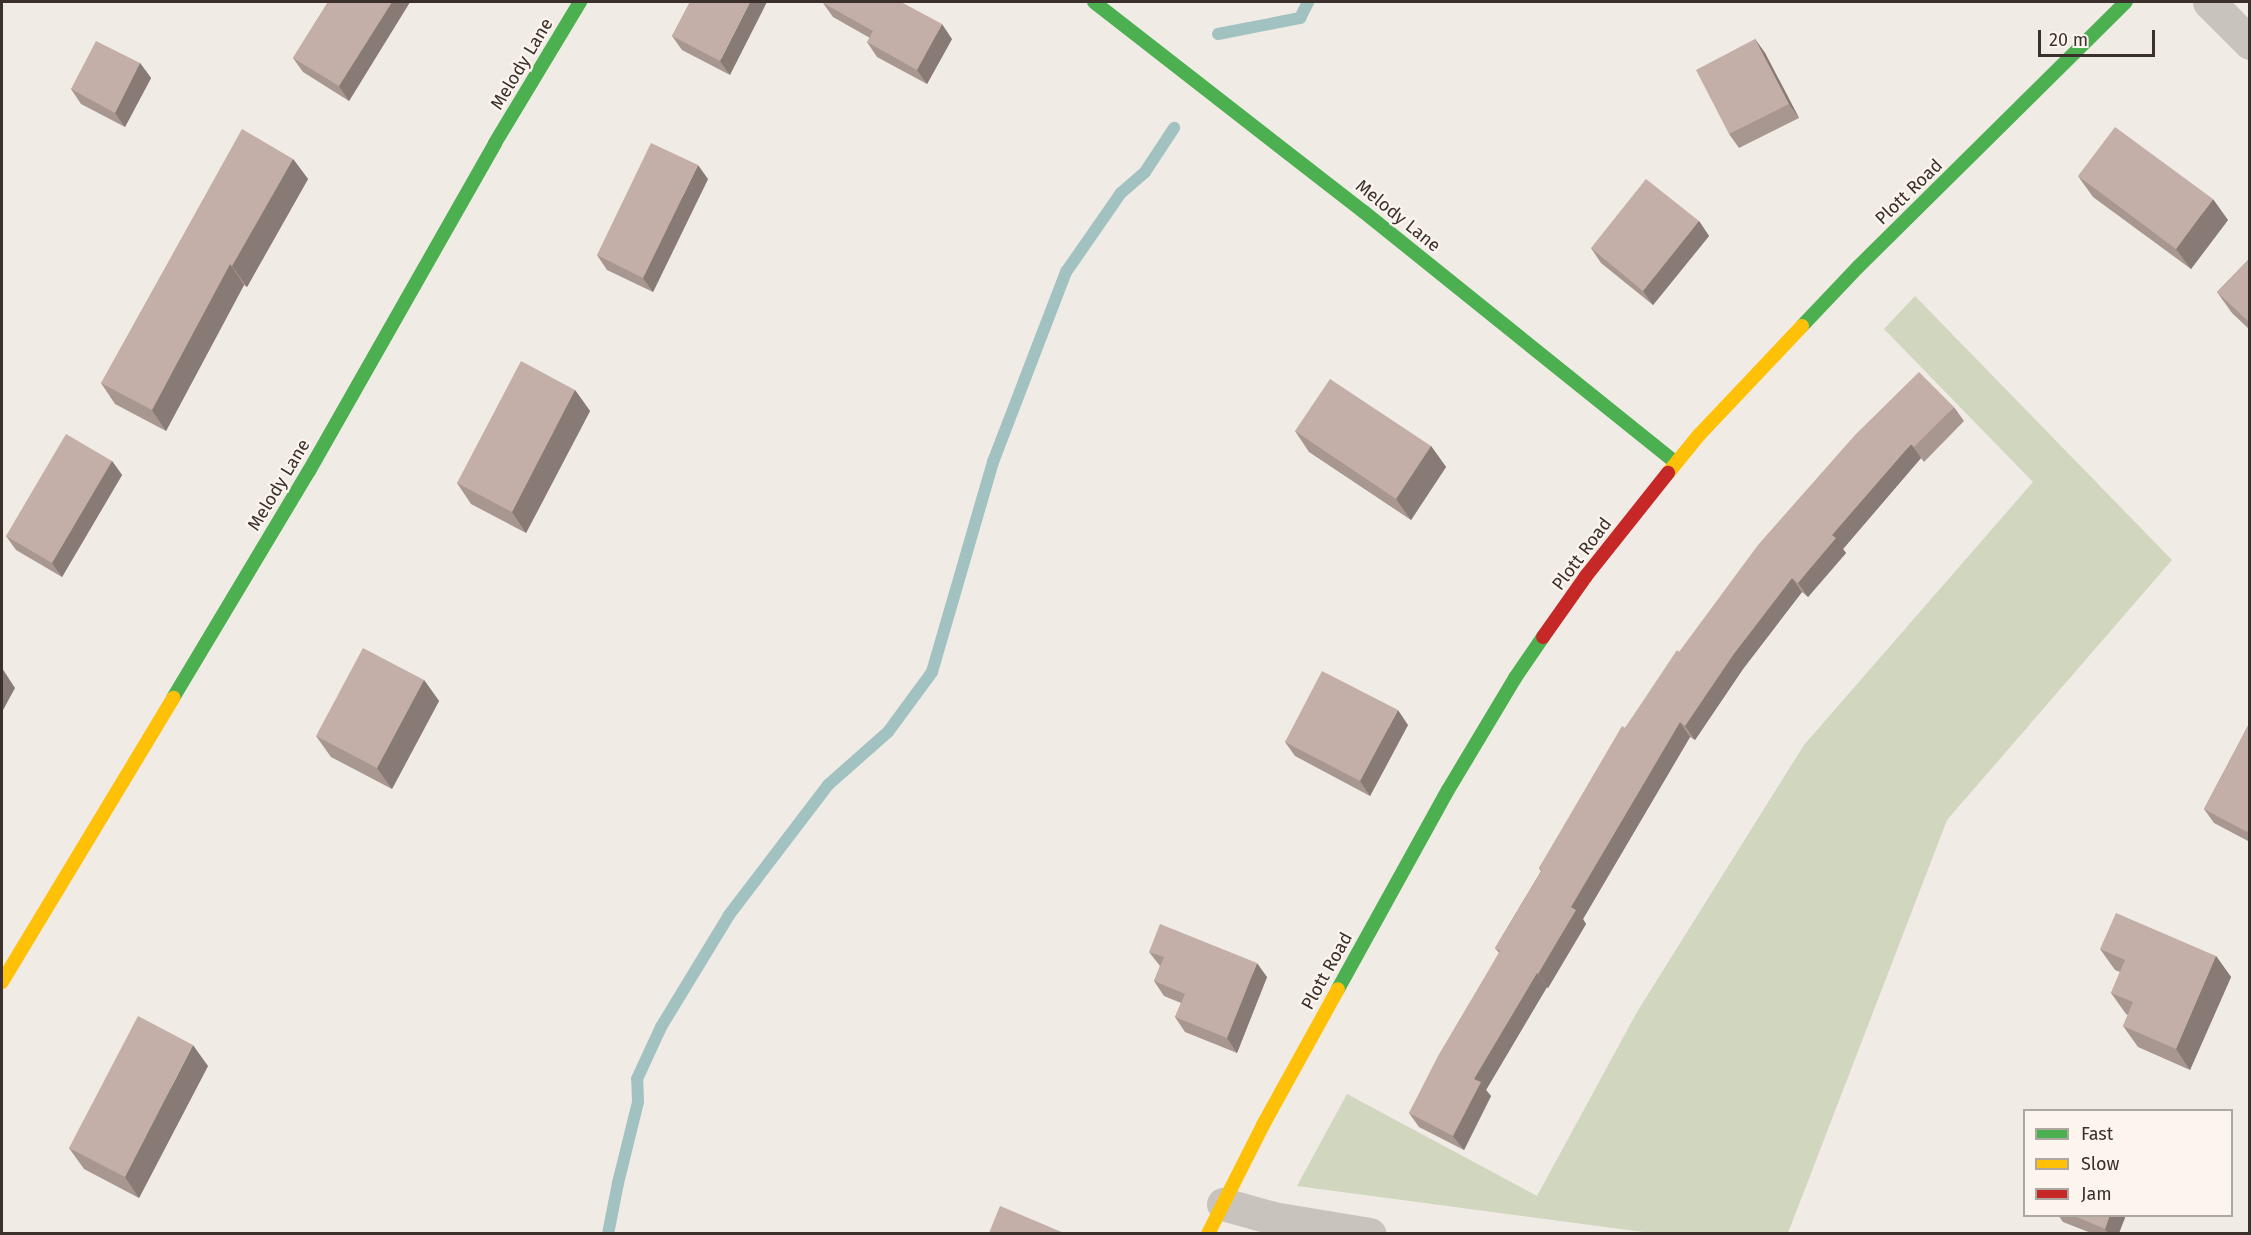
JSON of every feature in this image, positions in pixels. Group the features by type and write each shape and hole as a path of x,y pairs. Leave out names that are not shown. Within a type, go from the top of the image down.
{"street":[{"name":"Melody Lane","path":"2,982 309,471 495,143 580,2"},
{"name":"Melody Lane","path":"1094,2 1364,212 1676,463"},
{"name":"Plott Road","path":"1208,1233 1263,1125 1442,800 1515,678 1586,576 1699,435 1858,267 2126,2"},
{"path":"2209,2 2250,43"},
{"path":"1223,1204 1273,1218 1370,1233"}],"green space":[{"path":"1915,296 2172,560 1947,820 1788,1233 1651,1233 1297,1186 1347,1094 1537,1196 1637,1012 1804,745 2033,482 1884,329"}],"building":[{"path":"328,2 392,2 339,86 293,58"},
{"path":"690,2 750,2 720,61 672,36"},
{"path":"823,2 901,2 942,24 917,70 867,42 873,31"},
{"path":"1755,39 1789,104 1729,134 1696,70"},
{"path":"96,41 140,63 115,113 71,89"},
{"path":"2115,127 2213,199 2176,249 2078,176"},
{"path":"242,129 293,159 232,266 230,264 152,410 101,383"},
{"path":"651,143 698,165 643,278 597,255"},
{"path":"1646,179 1699,221 1643,291 1591,248"},
{"path":"2250,258 2250,323 2217,292"},
{"path":"521,361 575,390 512,512 457,483"},
{"path":"1919,372 1954,407 1914,447 1911,444 1832,535 1836,538 1798,583 1792,578 1733,655 1685,726 1680,722 1571,907 1576,910 1474,1079 1481,1082 1453,1136 1409,1113 1438,1056 1500,951 1495,948 1542,870 1539,868 1622,726 1625,728 1677,650 1679,652 1758,545 1855,435"},
{"path":"1330,379 1431,446 1396,499 1295,431"},
{"path":"66,434 112,461 52,563 6,536"},
{"path":"363,648 424,680 377,768 316,736"},
{"path":"1322,671 1398,710 1360,781 1285,742"},
{"path":"2250,722 2250,827 2247,832 2204,809"},
{"path":"2116,913 2216,956 2176,1049 2123,1026 2133,1002 2111,993 2125,960 2100,949"},
{"path":"1160,924 1257,963 1227,1038 1175,1017 1185,994 1154,981 1164,957 1149,952"},
{"path":"138,1016 193,1045 125,1177 69,1148"},
{"path":"1000,1206 1064,1233 989,1233"},
{"path":"2077,1217 2109,1217 2105,1229"}],"waterway":[{"path":"1218,34 1300,18 1308,2"},
{"path":"608,1234 638,1102 637,1079 661,1027 729,915 828,785 888,732 932,672 993,462 1066,272 1121,193 1145,172 1174,128"}],"traffic: fast":[{"path":"173,698 309,471 495,143 580,2"},
{"path":"1094,2 1364,212 1676,463"},
{"path":"1802,326 1858,267 2126,2"},
{"path":"1338,989 1448,790 1515,678 1543,637"}],"traffic: slow":[{"path":"1668,473 1699,435 1802,326"},
{"path":"2,982 173,698"},
{"path":"1208,1234 1263,1125 1338,989"}],"traffic: jam":[{"path":"1543,637 1586,576 1668,473"}]}
